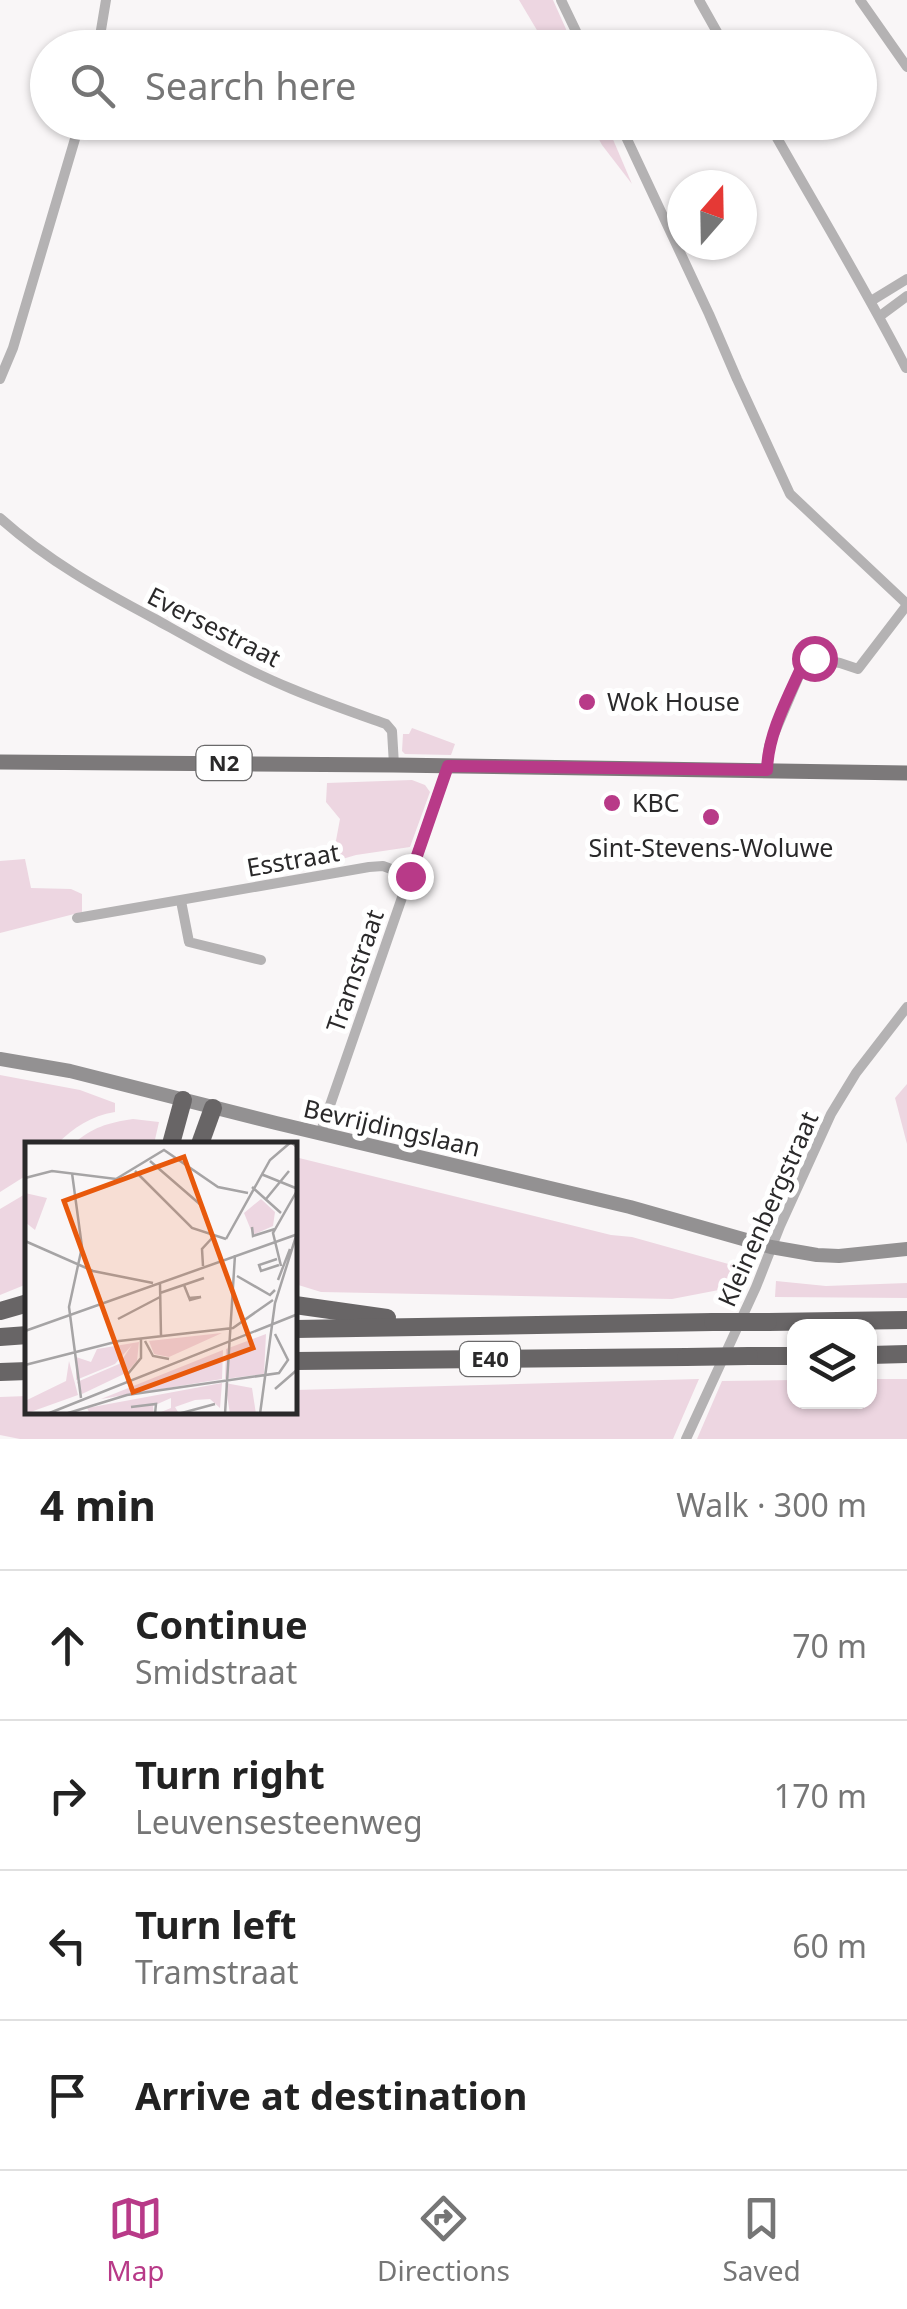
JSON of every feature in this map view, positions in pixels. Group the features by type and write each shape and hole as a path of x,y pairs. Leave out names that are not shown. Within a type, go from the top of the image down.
{"highway":[{"path":"172,1142 183,1100"},
{"path":"201,1142 213,1108"},
{"path":"0,1311 25,1304"},
{"path":"298,1305 442,1326"},
{"name":"E40","path":"298,1329 907,1320"},
{"path":"0,1336 25,1335"},
{"path":"877,1355 907,1354"},
{"name":"E40","path":"298,1361 787,1356"},
{"path":"0,1372 25,1371"}],"main road":[{"name":"N2","path":"0,762 907,773"}],"street":[{"path":"101,30 106,0"},
{"path":"561,0 575,30"},
{"path":"700,0 716,30"},
{"path":"860,0 907,67"},
{"path":"0,380 75,140"},
{"path":"627,140 790,494 907,605 858,669 806,657 769,746 767,770"},
{"path":"778,140 906,368"},
{"path":"871,301 907,278"},
{"path":"880,316 907,296"},
{"name":"Eversestraat","path":"0,518 70,572 225,657 291,688 386,724 392,730 394,765"},
{"name":"Tramstraat","path":"320,1134 448,766"},
{"name":"Esstraat","path":"77,918 370,866 383,866 410,876"},
{"path":"181,901 189,942 261,960"},
{"name":"Kleinenbergstraat","path":"686,1439 837,1104 907,1008"},
{"name":"Bevrijdingslaan","path":"0,1059 70,1071 630,1207 771,1247 839,1256 907,1250"}],"shaded area":[{"path":"519,0 553,0 566,30 537,30"},
{"path":"599,140 613,140 632,184"},
{"path":"412,728 455,744 451,755 405,754 403,734 409,734"},
{"path":"412,780 425,785 430,792 410,847 332,862 340,819 326,802 327,783"},
{"path":"25,859 31,888 71,889 82,894 82,912 0,933 0,861"},
{"path":"0,1075 80,1090 115,1103 115,1112 83,1123 59,1142 25,1142 25,1176 0,1192"},
{"path":"907,1084 907,1144 895,1098"},
{"path":"115,1122 159,1122 154,1142 76,1142"},
{"path":"298,1158 632,1237 732,1265 724,1289 672,1299 321,1292 298,1285"},
{"path":"25,1194 25,1285 0,1295 0,1209"},
{"path":"776,1281 826,1286 907,1283 907,1298 775,1297"},
{"path":"699,1379 673,1439 20,1439 0,1435 0,1397 25,1396 25,1414 298,1414 298,1390"},
{"path":"877,1379 907,1379 907,1439 697,1439 722,1381 787,1380 787,1409 877,1409"}],"place":[{"name":"Wok House","path":"587,702"},
{"name":"KBC","path":"612,803"},
{"name":"Sint-Stevens-Woluwe","path":"711,817"}],"route":[{"path":"410,876 448,766 767,770 769,746 797,678 806,657 814,658"}]}
